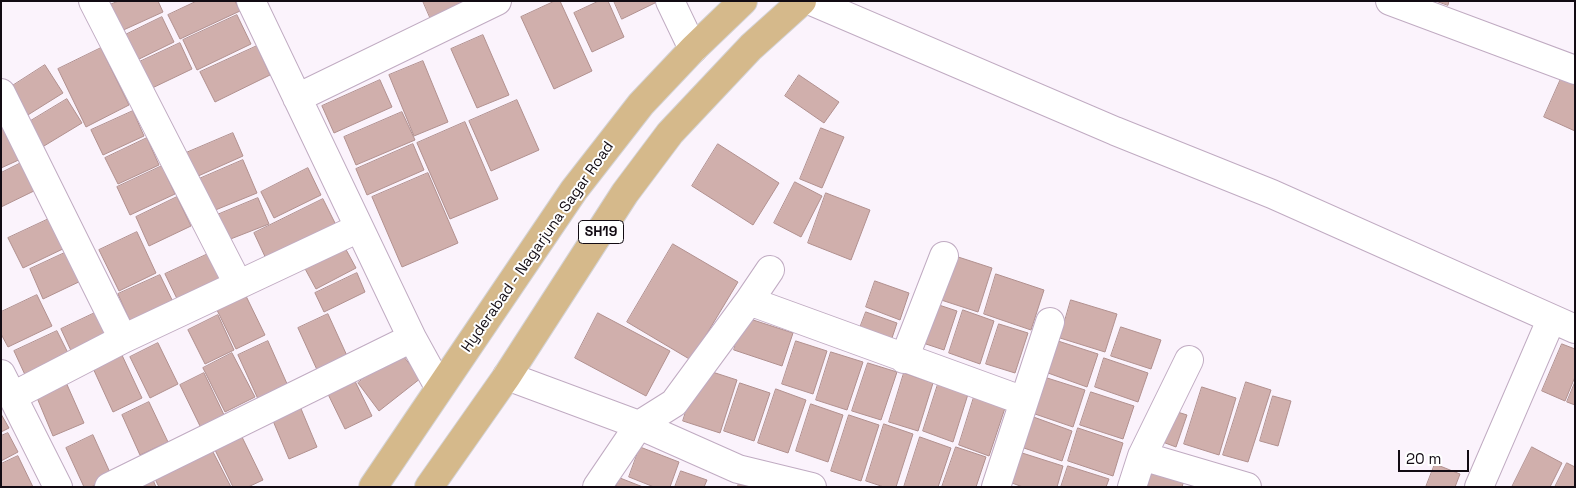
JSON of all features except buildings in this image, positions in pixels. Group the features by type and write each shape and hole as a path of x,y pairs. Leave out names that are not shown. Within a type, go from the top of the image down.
{"main road":[{"name":"Hyderabad - Nagarjuna Sagar Road","path":"373,487 574,190 641,104 693,49 743,1"},
{"name":"SH19","path":"429,487 507,376 625,193 670,134 751,47 802,1"}],"street":[{"path":"93,1 238,284"},
{"path":"251,1 412,338 439,387"},
{"path":"297,98 497,1"},
{"path":"670,1 693,49"},
{"path":"811,1 1106,127 1272,194 1563,324 1480,487"},
{"path":"1390,1 1575,70"},
{"path":"1,93 123,339"},
{"path":"58,487 7,385 123,339 359,228"},
{"path":"904,359 944,256"},
{"path":"597,487 639,425 674,403 770,270"},
{"path":"749,301 1024,402"},
{"path":"996,487 1050,322"},
{"path":"109,487 412,338"},
{"path":"1132,487 1142,456 1189,360"},
{"path":"507,376 639,425 735,478 812,487"},
{"path":"1142,456 1247,487"}]}
